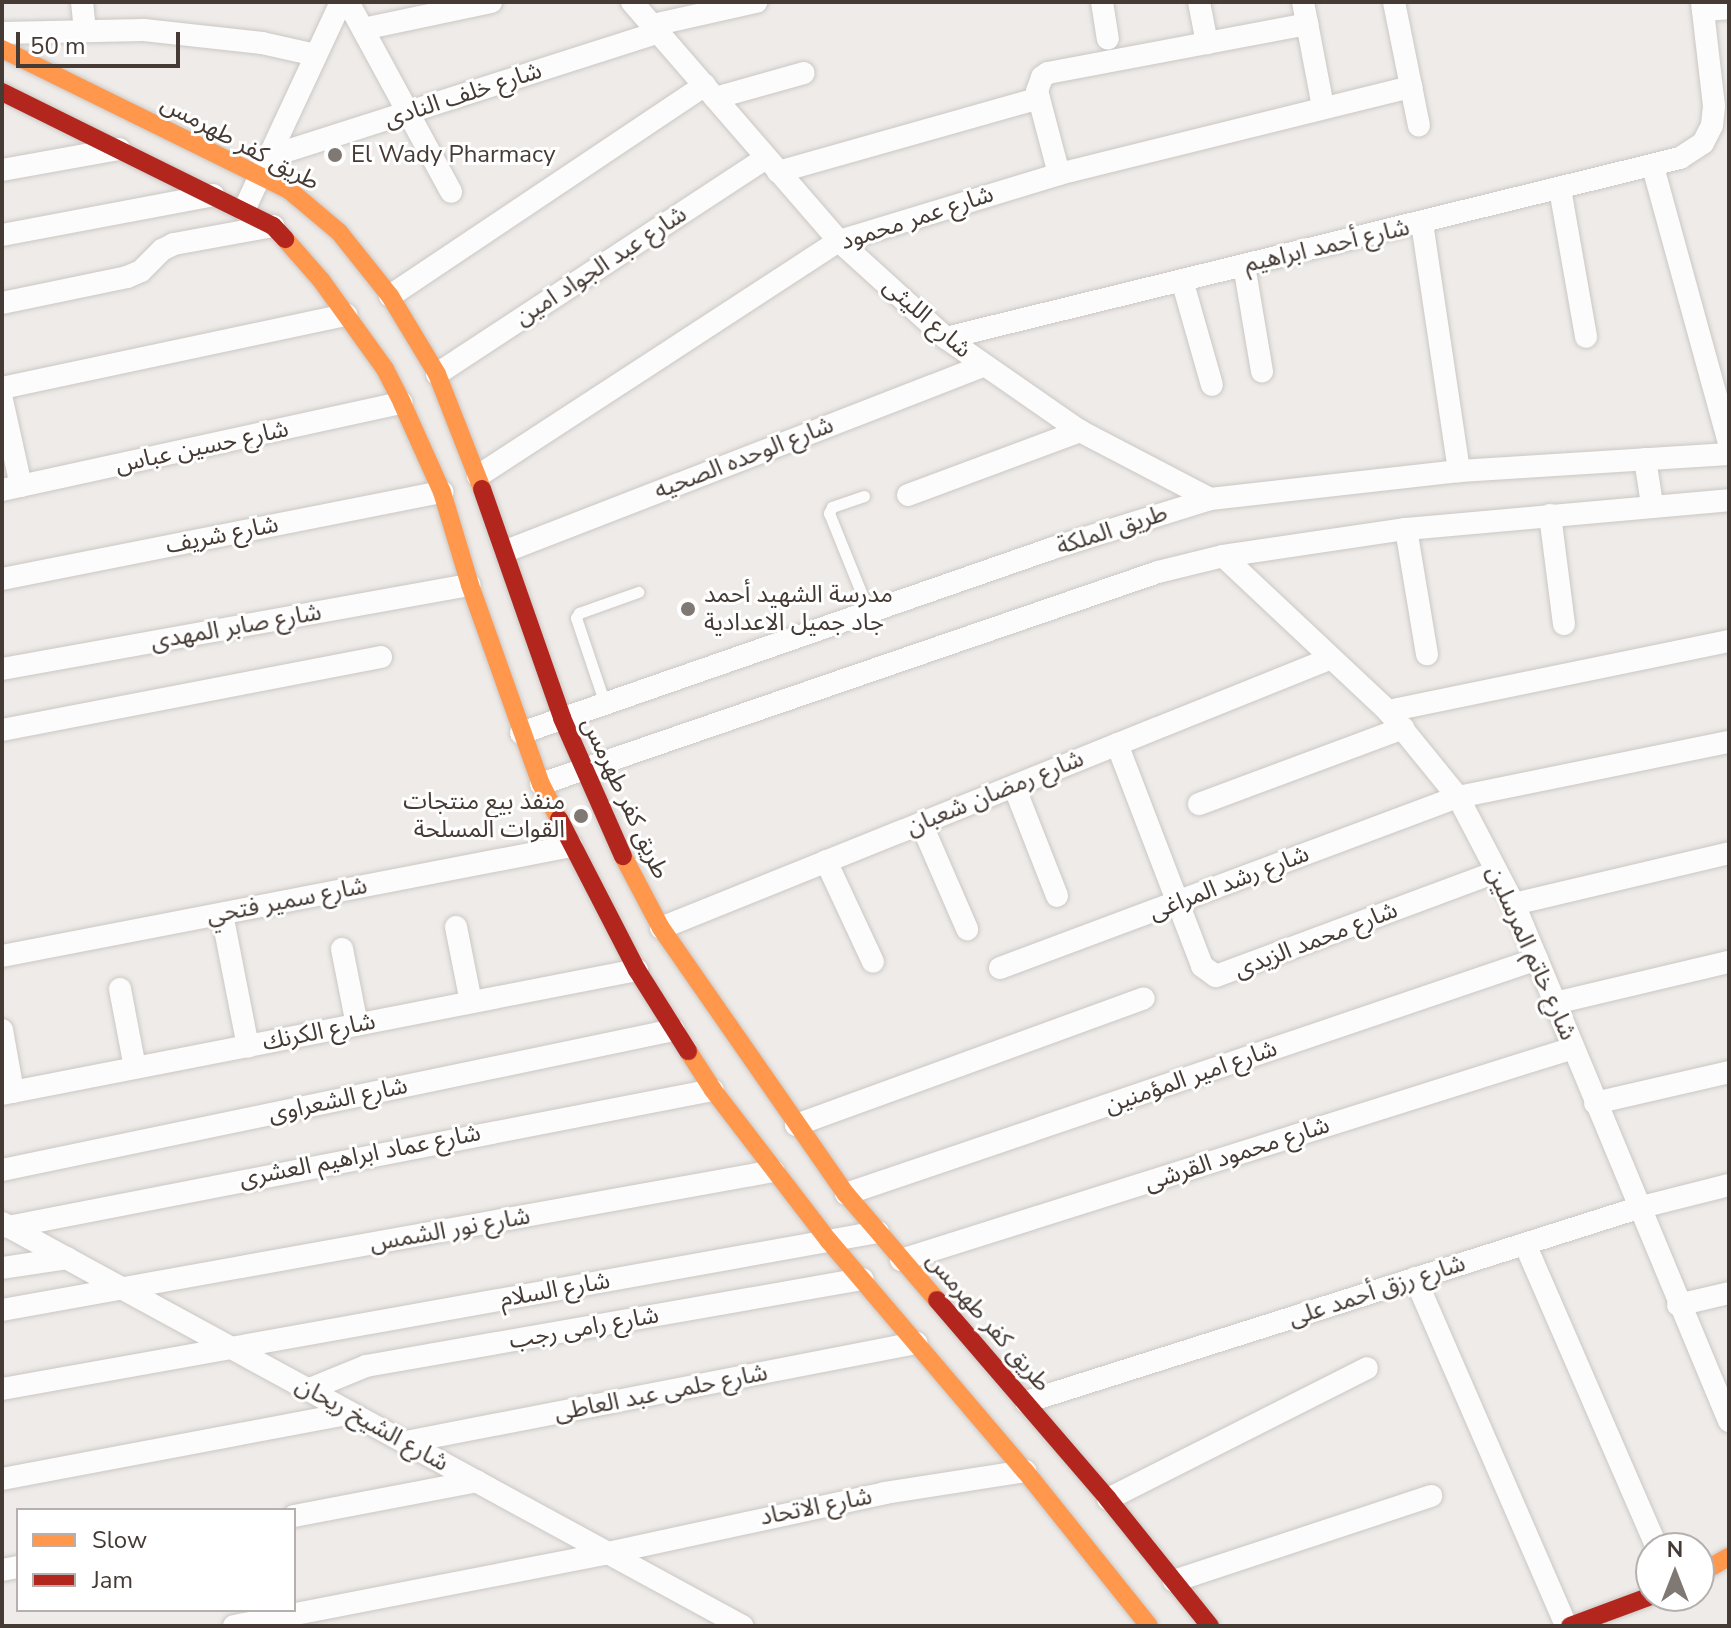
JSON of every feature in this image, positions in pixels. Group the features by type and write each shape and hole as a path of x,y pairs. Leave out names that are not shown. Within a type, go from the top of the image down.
{"street":[{"path":"82,2 85,29"},
{"path":"244,210 341,2"},
{"path":"348,2 451,192"},
{"path":"363,29 491,2"},
{"name":"شارع الليثى","path":"632,2 839,241 946,338 1080,431 1210,499"},
{"name":"شارع خلف النادى","path":"264,166 408,113 656,29 756,2"},
{"path":"1102,2 1108,39"},
{"path":"1199,2 1207,43"},
{"path":"1303,2 1323,107"},
{"path":"1394,2 1419,126"},
{"path":"1703,6 1729,8"},
{"name":"شارع أحمد ابراهيم","path":"946,338 1680,158 1703,143 1712,125 1714,106 1703,6"},
{"path":"1059,174 1039,98 1038,84 1048,73 1307,24"},
{"path":"2,43 85,29 203,35 316,55"},
{"name":"طريق كفر طهرمس","path":"2,43 264,166 339,232 390,296 437,374 506,551 582,768 661,928 846,1194 1108,1499 1210,1626"},
{"path":"390,296 710,92 804,73"},
{"name":"شارع عمر محمود","path":"478,476 839,241 1059,174 1411,87"},
{"path":"2,92 273,226 321,280 385,369 402,403 442,492 470,585 541,784 637,970 713,1090 774,1171 829,1241 1025,1471 1149,1626"},
{"name":"شارع عبد الجواد امين","path":"437,374 772,165 1039,98"},
{"path":"2,170 120,149"},
{"path":"1653,167 1729,443"},
{"path":"1560,189 1586,337"},
{"path":"2,235 215,195"},
{"path":"1422,223 1459,471"},
{"path":"2,303 127,277 141,271 162,250 174,244 273,226"},
{"path":"1244,265 1262,371"},
{"path":"1182,280 1212,385"},
{"path":"2,388 346,315"},
{"name":"شارع الوحده الصحيه","path":"506,551 983,366"},
{"path":"2,400 12,488"},
{"name":"شارع حسين عباس","path":"12,488 402,403"},
{"path":"908,495 1080,431"},
{"name":"طريق الملكة","path":"521,733 869,612 1210,499 1459,471 1729,454"},
{"path":"1645,459 1652,504"},
{"name":"شارع شريف","path":"2,579 442,492"},
{"path":"541,784 1073,600 1158,572 1223,556 1406,529 1652,504 1729,500"},
{"path":"1550,515 1564,624"},
{"path":"1406,529 1427,654"},
{"name":"شارع خاتم المرسلين","path":"1223,556 1329,659 1388,711 1458,797 1514,904 1678,1305 1726,1408"},
{"name":"شارع صابر المهدى","path":"2,669 470,585"},
{"path":"1388,711 1729,641"},
{"path":"2,730 381,657"},
{"name":"شارع رمضان شعبان","path":"661,928 1329,659"},
{"path":"1199,804 1403,728"},
{"name":"شارع رشد المراغى","path":"1000,968 1458,797 1729,742"},
{"path":"1117,744 1178,902"},
{"path":"1014,786 1057,896"},
{"path":"921,823 967,929"},
{"name":"شارع سمير فتحي","path":"2,956 571,846"},
{"path":"1514,904 1729,853"},
{"path":"826,861 873,962"},
{"name":"شارع محمد الزيدى","path":"1178,902 1202,966 1216,976 1496,872"},
{"path":"222,914 248,1046"},
{"path":"456,927 471,1002"},
{"path":"342,949 357,1025"},
{"name":"شارع امير المؤمنين","path":"846,1194 1537,959"},
{"path":"1555,1003 1729,962"},
{"name":"شارع الكرنك","path":"8,1093 637,970"},
{"path":"120,989 135,1068"},
{"path":"796,1125 1144,998"},
{"path":"2,1030 8,1093"},
{"name":"شارع الشعراوى","path":"2,1170 674,1030"},
{"name":"شارع محمود القرشى","path":"901,1260 1573,1048"},
{"path":"1595,1103 1729,1072"},
{"name":"شارع عماد ابراهيم العشرى","path":"5,1225 713,1090"},
{"name":"شارع نور الشمس","path":"2,1310 774,1171"},
{"name":"شارع رزق أحمد على","path":"1026,1402 1638,1208 1729,1185"},
{"name":"شارع الشيخ ريحان","path":"5,1225 742,1626"},
{"name":"شارع السلام","path":"2,1389 878,1232"},
{"path":"1525,1244 1650,1532"},
{"path":"2,1268 67,1258"},
{"path":"1415,1278 1568,1626 1635,1602"},
{"name":"شارع رامى رجب","path":"310,1389 366,1366 862,1279"},
{"path":"1678,1305 1729,1293"},
{"name":"شارع حلمى عبد العاطى","path":"406,1442 916,1343"},
{"path":"1108,1499 1367,1368"},
{"path":"2,1479 351,1413"},
{"name":"شارع الاتحاد","path":"234,1626 608,1553 870,1496 1025,1471"},
{"path":"296,1516 477,1481"},
{"path":"1174,1581 1431,1496"}],"lane":[{"path":"864,496 832,507 829,513 869,612"},
{"path":"605,704 576,618 579,613 638,592"}],"traffic: slow":[{"path":"2,49 289,190 339,232 390,296 437,374 482,489"},
{"path":"285,239 321,280 385,369 402,403 442,492 470,585 541,784 559,819"},
{"path":"623,856 661,928 846,1194 937,1300"},
{"path":"688,1051 713,1090 829,1241 1025,1471 1149,1626"},
{"path":"1715,1565 1729,1557"}],"traffic: jam":[{"path":"2,92 273,226 285,239"},
{"path":"482,489 562,718 623,856"},
{"path":"559,819 637,970 688,1051"},
{"path":"937,1300 1108,1499 1210,1626"},
{"path":"1570,1626 1635,1602"}],"place":[{"name":"El Wady Pharmacy","path":"335,155"},
{"name":"مدرسة الشهيد أحمد جاد جميل الاعدادية","path":"688,609"},
{"name":"منفذ بيع منتجات القوات المسلحة","path":"581,816"}]}
